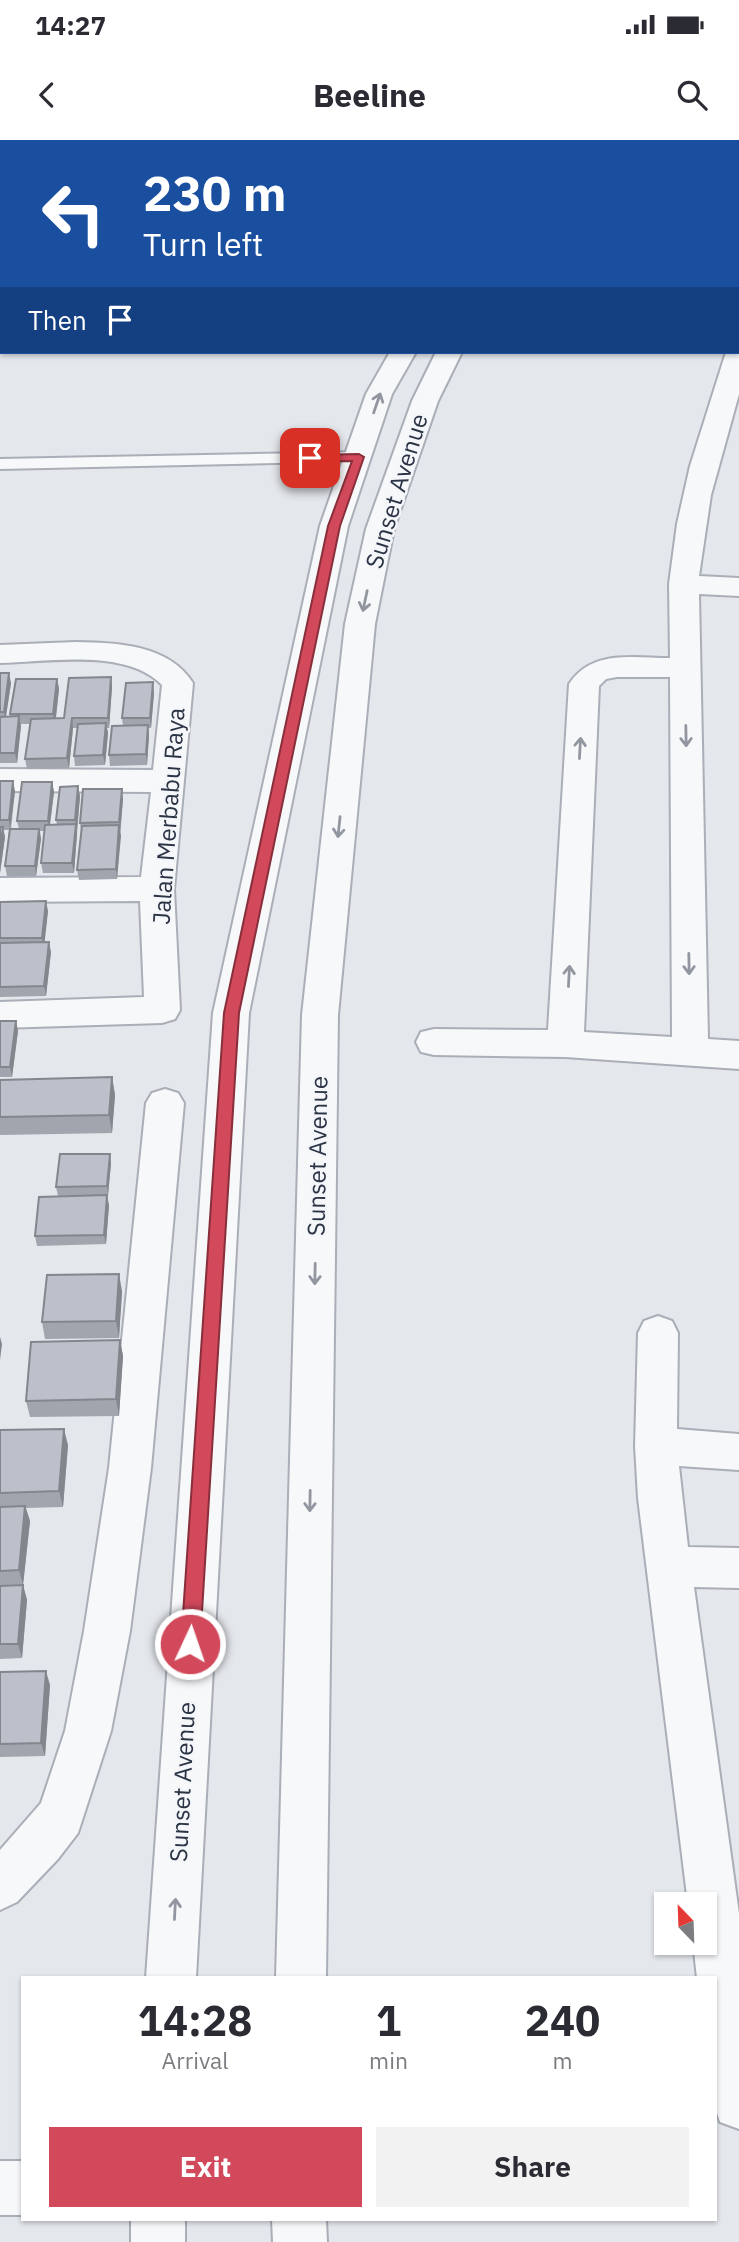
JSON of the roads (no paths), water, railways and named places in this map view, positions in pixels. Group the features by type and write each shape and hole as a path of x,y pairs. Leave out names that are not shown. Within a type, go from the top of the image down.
{"street":[{"name":"Sunset Avenue","path":"171,1976 231,1013 334,526 379,394 401,354"},
{"name":"Sunset Avenue","path":"301,1976 320,1015 360,624 380,529 425,401 448,354"},
{"path":"690,1053 684,584 686,538 697,489 738,354"},
{"path":"684,584 739,587"},
{"name":"Jalan Merbabu Raya","path":"0,654 120,653 146,658 163,667 178,682 157,890 162,1010 0,1015"},
{"path":"565,1044 584,684 596,671 617,667 685,668"},
{"path":"0,780 167,781"},
{"path":"0,890 157,890"},
{"path":"434,1042 565,1044 739,1055"},
{"path":"0,1885 41,1842 61,1816 88,1731 107,1631 130,1468 165,1103"},
{"path":"658,1333 656,1446 667,1566 739,2103"},
{"path":"656,1446 739,1452"},
{"path":"667,1566 739,1568"},
{"path":"0,2188 21,2188"},
{"path":"158,2221 158,2242"},
{"path":"299,2221 300,2242"}],"lane":[{"path":"0,464 359,457"}]}
